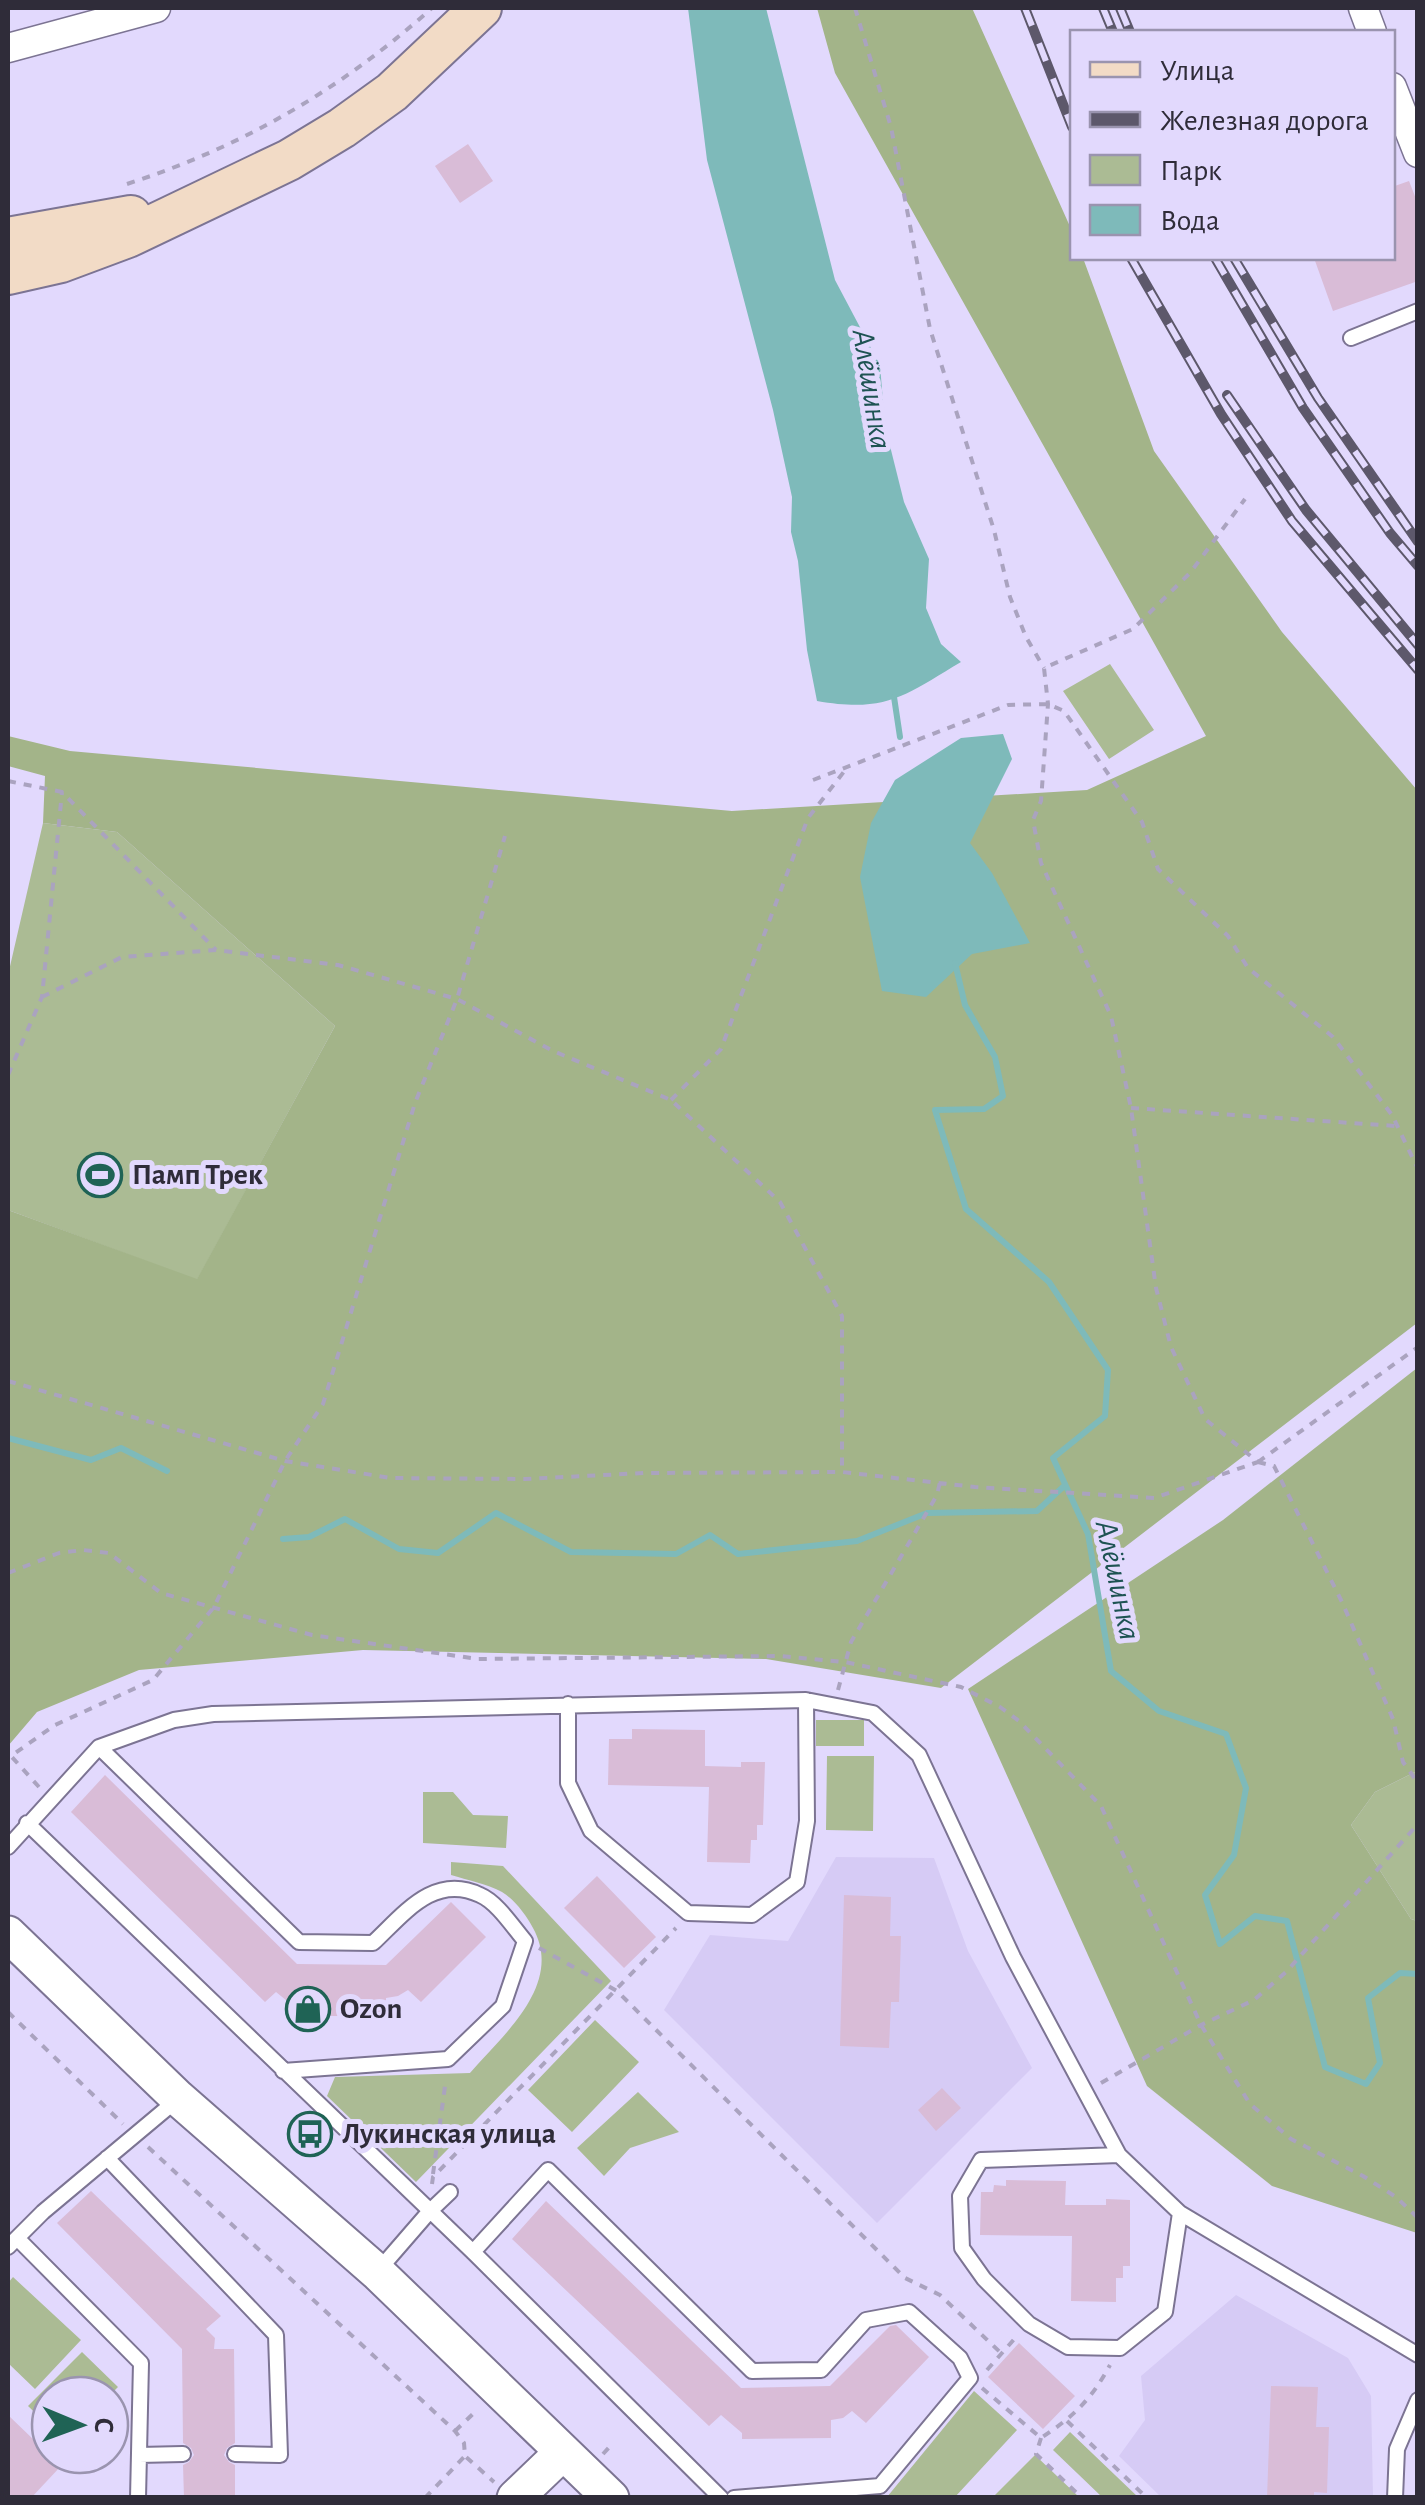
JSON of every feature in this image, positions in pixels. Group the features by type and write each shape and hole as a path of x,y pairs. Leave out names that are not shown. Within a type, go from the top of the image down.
{"main road":[{"path":"8,274 61,262 111,244 289,160 392,92 481,8"},
{"path":"8,238 185,208"}],"street":[{"path":"8,48 156,8"},
{"path":"1395,95 1418,153"},
{"path":"8,1934 178,2098 377,2272 611,2498"},
{"path":"507,2492 562,2453"}],"lane":[{"path":"1350,338 1418,311"},
{"path":"568,1704 568,1782 591,1830 688,1913 752,1914 797,1882 806,1820 806,1700"},
{"path":"8,1846 98,1748 174,1720 213,1714 806,1700 873,1713 919,1755 1013,1957 1118,2154 1180,2213 1418,2356"},
{"path":"98,1748 299,1942 374,1944 422,1897 448,1886 483,1896 525,1941 503,2006 448,2059 283,2070"},
{"path":"27,1823 473,2252 720,2498"},
{"path":"138,2498 141,2363 12,2242 42,2212 178,2098"},
{"path":"1118,2154 982,2160 960,2196 962,2248 984,2280 1029,2324 1068,2347 1120,2348 1165,2312 1180,2213"},
{"path":"107,2158 276,2335 280,2455 235,2454"},
{"path":"473,2252 548,2170 752,2371 821,2370 866,2320 910,2312 960,2358 970,2378 880,2486 734,2498"},
{"path":"377,2272 450,2192"},
{"path":"1395,2498 1397,2448 1418,2400"},
{"path":"139,2455 183,2454"}],"path":[{"path":"116,187 187,164 272,125 370,61 432,8"},
{"path":"855,8 891,127 930,329 994,530 1010,598 1044,668 1048,704 1040,801 1034,820 1041,864 1111,1016 1131,1108 1156,1288 1171,1347 1204,1419 1258,1462 1274,1466 1342,1602 1393,1719 1403,1762 1418,1783"},
{"path":"1044,668 1133,629 1190,574 1245,498"},
{"path":"812,780 1008,706 1024,702 1048,704 1064,711 1142,822 1158,869 1228,936 1248,968 1332,1036 1392,1115 1418,1169"},
{"path":"671,1100 721,1050 808,818 846,769"},
{"path":"8,781 62,792 216,950"},
{"path":"8,1075 42,997 62,792"},
{"path":"50,1801 11,1756 55,1725 153,1680 214,1606 285,1460 323,1404 415,1103 457,1000 505,836"},
{"path":"42,997 122,957 216,950 338,965 457,1000 553,1051 671,1100 780,1202 842,1316 842,1472"},
{"path":"1131,1108 1397,1126"},
{"path":"8,1381 285,1460 392,1478 842,1472 1088,1496 1154,1498 1258,1462 1418,1347"},
{"path":"834,1704 851,1642 938,1495 940,1482"},
{"path":"8,1573 59,1552 83,1550 109,1554 161,1593 312,1636 478,1659 780,1656 846,1662 961,1687 1000,1706 1088,1791 1110,1824 1201,2025 1250,2104 1290,2140 1381,2186 1418,2218"},
{"path":"1086,2092 1201,2025 1254,2000 1286,1972 1418,1824"},
{"path":"432,2177 617,1991 688,1913"},
{"path":"525,1941 617,1991 905,2278 940,2296 1002,2354"},
{"path":"8,2012 134,2135 455,2431 464,2443 465,2456 507,2492"},
{"path":"428,2212 448,2059"},
{"path":"1013,2341 985,2372 970,2378 1040,2438"},
{"path":"1082,2498 1036,2454 1040,2438 1068,2420 1092,2397 1120,2348"},
{"path":"1068,2420 1146,2498"},
{"path":"425,2498 465,2456"}],"shaded area":[{"path":"817,8 972,8 1070,227 1070,260 1084,260 1154,451 1282,632 1417,790 1417,1323 941,1688 766,1659 363,1650 139,1670 37,1712 8,1746 8,1210 197,1279 335,1026 117,832 43,823 45,776 8,766 8,736 70,751 732,811 1087,790 1206,736 835,73"},
{"path":"1417,1368 1417,1771 1375,1792 1351,1825 1411,1919 1417,1921 1417,2233 1272,2186 1147,2086 968,1689 1223,1520"},
{"path":"836,1857 934,1858 968,1951 1032,2068 877,2223 664,2010 710,1935 788,1941"},
{"path":"1236,2295 1348,2358 1371,2396 1373,2497 1161,2497 1119,2456 1145,2420 1141,2376"}],"green space":[{"path":"1110,664 1154,730 1109,759 1063,691"},
{"path":"43,823 117,832 335,1026 197,1280 8,1210 8,975"},
{"path":"816,1720 864,1720 864,1746 816,1746"},
{"path":"827,1756 874,1756 873,1831 826,1830"},
{"path":"1417,1771 1417,1921 1411,1919 1351,1825 1375,1792"},
{"path":"423,1792 453,1792 473,1815 508,1816 506,1848 423,1843"},
{"path":"451,1862 503,1866 611,1981 416,2182 327,2096 335,2077 470,2073 526,2007 541,1969 541,1949 520,1908 496,1889 451,1875"},
{"path":"595,2020 639,2062 572,2132 528,2090"},
{"path":"638,2092 679,2132 630,2148 604,2176 577,2148"},
{"path":"13,2277 81,2340 48,2375 30,2375 30,2384 8,2363 8,2283"},
{"path":"82,2352 106,2375 59,2375"},
{"path":"974,2391 1017,2430 955,2497 887,2497"},
{"path":"1070,2432 1138,2497 1102,2497 1053,2450"},
{"path":"1035,2455 1079,2497 993,2497"}],"water":[{"path":"688,8 766,8 835,280 880,365 885,426 904,502 929,559 926,608 941,644 961,662 894,699 861,705 817,701 791,532 792,497 707,160"},
{"path":"1003,734 1012,759 970,843 992,873 1030,943 972,954 926,997 882,991 860,877 871,823 895,780 961,738"}],"building":[{"path":"468,144 493,181 460,203 435,166"},
{"path":"1409,181 1418,204 1418,281 1333,311 1315,260 1395,260 1395,186"},
{"path":"632,1729 705,1730 705,1766 741,1767 741,1762 765,1762 763,1825 757,1825 757,1840 751,1840 750,1863 707,1862 709,1787 608,1785 609,1739 632,1739"},
{"path":"105,1775 297,1964 386,1965 451,1902 486,1937 421,2002 408,1990 386,1998 386,2016 298,2016 297,2009 276,1992 265,2002 71,1812"},
{"path":"597,1876 656,1937 624,1968 564,1908"},
{"path":"844,1895 891,1897 890,1936 901,1936 899,2002 891,2002 889,2048 840,2046"},
{"path":"942,2088 961,2108 936,2131 918,2110"},
{"path":"1006,2180 1066,2181 1065,2205 1106,2205 1106,2199 1130,2200 1130,2266 1123,2266 1123,2278 1116,2278 1116,2302 1071,2301 1072,2236 980,2235 981,2192 993,2192 994,2185 1006,2186"},
{"path":"91,2191 221,2316 206,2329 215,2338 214,2349 234,2349 235,2443 224,2455 235,2465 235,2498 184,2498 183,2465 194,2455 183,2443 182,2349 57,2223"},
{"path":"546,2201 741,2388 830,2386 890,2326 896,2325 929,2357 866,2423 852,2411 831,2420 831,2438 742,2439 742,2433 721,2415 709,2426 512,2239"},
{"path":"1019,2343 1075,2396 1043,2429 988,2377"},
{"path":"1271,2386 1318,2387 1316,2427 1329,2427 1327,2493 1314,2492 1314,2498 1267,2498"},
{"path":"8,2415 30,2436 30,2475 53,2475 31,2498 8,2498"}],"waterway":[{"name":"Алёшинка","path":"894,697 900,737"},
{"name":"Алёшинка","path":"955,963 965,1005 995,1057 1003,1096 984,1109 935,1110 966,1209 1049,1282 1108,1370 1105,1416 1053,1458 1088,1534 1111,1671 1159,1711 1226,1734 1246,1788 1234,1855 1205,1895 1220,1944 1255,1916 1287,1921 1325,2067 1366,2084 1380,2063 1368,1998 1400,1973 1418,1974"},
{"path":"8,1438 91,1460 121,1448 167,1471"},
{"path":"283,1539 309,1537 345,1519 399,1549 438,1553 496,1513 571,1552 676,1554 710,1535 738,1554 857,1541 927,1513 1037,1511 1063,1487"}],"railway":[{"path":"1025,8 1070,122"},
{"path":"1103,8 1112,30"},
{"path":"1120,8 1129,30"},
{"path":"1132,260 1221,414 1292,521 1418,670"},
{"path":"1216,260 1303,408 1390,533 1418,566"},
{"path":"1235,260 1318,398 1418,542"},
{"path":"1227,395 1306,510 1418,645"}],"place":[{"name":"Памп Трек","path":"100,1175"},
{"name":"Ozon","path":"308,2009"},
{"name":"Лукинская улица","path":"310,2134"}]}
